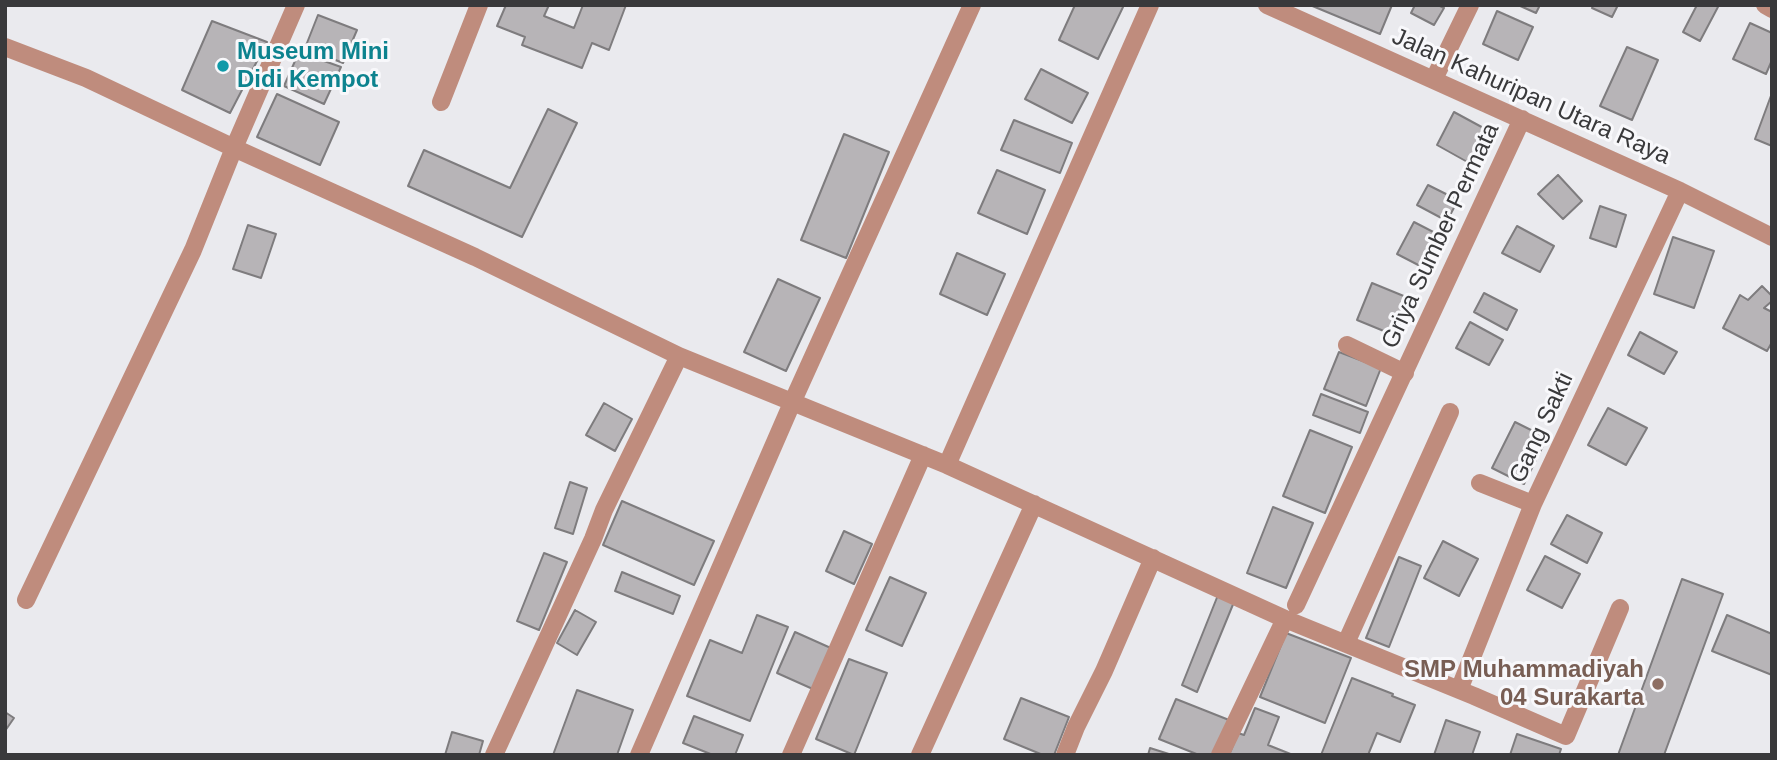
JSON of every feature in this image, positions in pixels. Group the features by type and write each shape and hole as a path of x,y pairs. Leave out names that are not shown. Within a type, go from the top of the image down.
{"street":[{"path":"26,600 193,250 296,5"},
{"path":"441,102 479,5"},
{"path":"639,755 792,403 972,5"},
{"path":"947,465 1150,5"},
{"path":"1434,79 1470,5"},
{"path":"1765,5 1772,9"},
{"name":"Jalan Kahuripan Utara Raya","path":"1279,7 1680,191 1772,237"},
{"path":"5,47 86,78 475,257 679,356 947,465 1153,558 1291,612 1346,643 1566,736 1620,608"},
{"name":"Griya Sumber Permata","path":"1220,755 1405,373 1522,119"},
{"name":"Gang Sakti","path":"1459,690 1533,504 1680,191"},
{"name":"Griya Sumber Permata","path":"1347,345 1405,373"},
{"path":"494,755 604,510 679,356"},
{"path":"1346,643 1450,412"},
{"path":"791,755 923,455"},
{"path":"1480,483 1533,504"},
{"path":"920,755 1034,505"},
{"path":"1065,755 1153,558"}],"building":[{"path":"506,5 549,5 544,16 574,28 583,5 626,5 609,50 592,43 582,68 522,45 525,37 497,26"},
{"path":"1075,5 1124,5 1098,59 1059,40"},
{"path":"1310,5 1392,5 1380,34"},
{"path":"1415,5 1438,5 1444,8 1434,25 1411,13"},
{"path":"1518,5 1540,5 1536,13"},
{"path":"1593,5 1618,5 1612,17 1592,8"},
{"path":"1697,5 1719,5 1700,41 1683,32"},
{"path":"1497,11 1533,27 1518,60 1483,44"},
{"path":"318,15 357,30 343,63 305,48"},
{"name":"Museum Mini Didi Kempot","path":"212,21 267,42 230,113 182,90"},
{"path":"1750,23 1772,33 1772,60 1766,74 1733,59"},
{"path":"1627,47 1658,60 1632,120 1600,106"},
{"path":"299,52 341,67 324,104 284,86"},
{"path":"1041,69 1088,93 1072,123 1025,99"},
{"path":"1772,93 1772,146 1755,139"},
{"path":"277,94 339,122 320,165 257,137"},
{"path":"548,109 577,123 522,237 408,186 424,150 510,188"},
{"path":"1454,112 1489,131 1471,164 1437,145"},
{"path":"1014,120 1072,143 1060,173 1001,150"},
{"path":"844,134 889,152 846,258 801,240"},
{"path":"997,170 1045,190 1027,234 978,213"},
{"path":"1558,175 1582,201 1563,219 1538,194"},
{"path":"1428,185 1458,200 1447,221 1417,205"},
{"path":"1600,206 1626,215 1616,247 1590,238"},
{"path":"1414,222 1443,237 1426,269 1397,254"},
{"path":"248,225 276,234 261,278 233,269"},
{"path":"1517,226 1554,246 1540,272 1502,253"},
{"path":"1673,237 1714,251 1694,308 1654,294"},
{"path":"957,253 1005,274 987,315 940,294"},
{"path":"778,279 820,298 786,371 744,352"},
{"path":"1372,283 1411,299 1396,336 1357,320"},
{"path":"1762,286 1772,296 1772,301 1764,308 1772,312 1772,342 1767,351 1723,328 1740,295 1748,300"},
{"path":"1484,293 1517,310 1507,330 1474,312"},
{"path":"1470,322 1503,340 1489,365 1456,348"},
{"path":"1640,332 1677,352 1664,374 1628,355"},
{"path":"1339,352 1381,368 1366,406 1324,389"},
{"path":"1321,394 1368,412 1360,433 1313,415"},
{"path":"604,403 632,419 615,451 586,435"},
{"path":"1608,408 1647,428 1626,465 1588,445"},
{"path":"1515,422 1547,438 1524,484 1492,468"},
{"path":"1310,430 1352,447 1325,513 1283,496"},
{"path":"570,482 587,488 573,534 555,528"},
{"path":"622,501 714,541 694,585 603,545"},
{"path":"1273,507 1313,523 1286,588 1247,573"},
{"path":"1567,515 1602,533 1587,563 1551,544"},
{"path":"844,531 872,544 854,584 826,571"},
{"path":"1443,541 1478,559 1459,596 1424,578"},
{"path":"544,553 567,562 539,630 517,621"},
{"path":"1545,556 1580,574 1562,608 1527,590"},
{"path":"1399,557 1421,566 1389,647 1366,638"},
{"path":"622,572 680,596 673,614 615,591"},
{"path":"890,577 926,593 902,646 866,630"},
{"path":"1682,579 1723,594 1664,755 1618,755"},
{"path":"1218,595 1234,602 1197,692 1182,685"},
{"path":"575,610 596,622 577,655 557,643"},
{"path":"757,615 788,627 750,721 687,696 710,640 742,653"},
{"path":"1727,615 1772,634 1772,675 1712,651"},
{"path":"795,632 833,649 815,690 777,673"},
{"path":"1286,633 1351,658 1325,723 1260,697"},
{"path":"849,659 887,673 854,755 816,739"},
{"path":"1352,678 1415,705 1400,742 1377,733 1368,755 1321,755"},
{"path":"577,690 633,710 617,755 553,755"},
{"path":"1021,698 1069,717 1054,755 1043,755 1004,739"},
{"path":"1176,699 1229,720 1214,755 1199,755 1159,739"},
{"path":"1255,708 1279,717 1268,745 1293,755 1229,755 1238,733 1244,735"},
{"path":"5,712 14,718 5,731"},
{"path":"694,716 743,735 735,755 713,755 683,743"},
{"path":"1446,720 1480,732 1472,755 1434,755"},
{"path":"452,732 483,741 479,755 445,755"},
{"path":"1517,734 1561,749 1559,755 1510,755"},
{"path":"1150,748 1172,755 1148,755"}],"place":[{"name":"Museum Mini Didi Kempot","path":"223,66"},
{"name":"SMP Muhammadiyah 04 Surakarta","path":"1658,684"}]}
